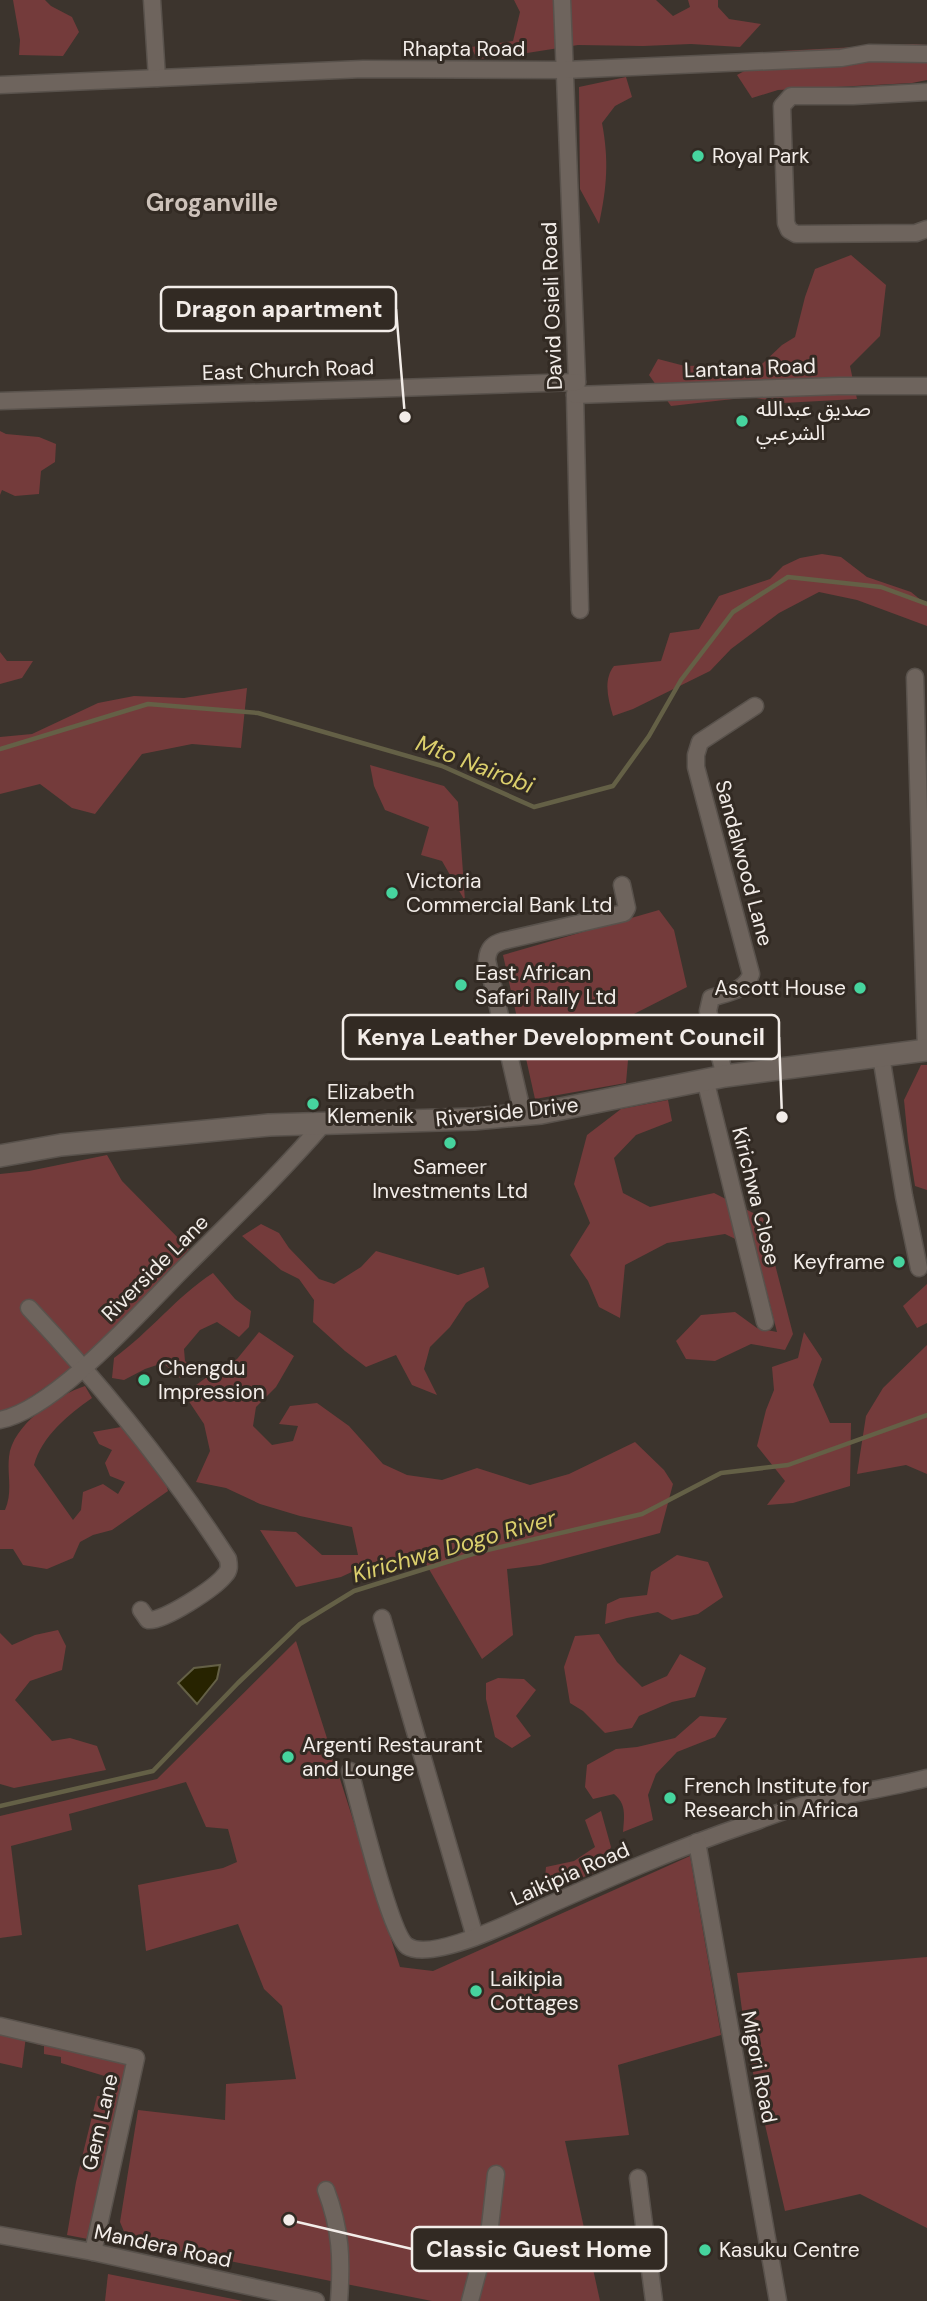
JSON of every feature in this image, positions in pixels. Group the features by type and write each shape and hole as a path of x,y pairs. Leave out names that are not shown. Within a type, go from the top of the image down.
{"street":[{"path":"152,0 157,79"},
{"name":"David Osieli Road","path":"562,0 576,388 580,610"},
{"name":"Rhapta Road","path":"0,85 363,69 565,70 841,58 869,53 927,54"},
{"path":"927,92 791,96 782,106 786,223 789,230 796,234 916,233 927,229"},
{"name":"Lantana Road","path":"576,388 927,386"},
{"name":"East Church Road","path":"0,401 576,388"},
{"path":"915,677 924,903 926,1050"},
{"name":"Sandalwood Lane","path":"715,1077 709,1002 711,998 740,988 750,980 751,974 696,767 696,755 700,742 755,706"},
{"path":"523,1115 487,960 488,951 495,944 624,913 627,908 622,885"},
{"name":"Riverside Drive","path":"0,1156 61,1145 269,1125 523,1115 715,1077 926,1050"},
{"path":"881,1056 919,1268"},
{"name":"Kirichwa Close","path":"715,1077 765,1322"},
{"name":"Riverside Lane","path":"0,1420 20,1413 48,1396 126,1329 153,1298 289,1163 324,1123"},
{"path":"29,1308 84,1367 198,1513 228,1559 226,1574 194,1600 156,1621 148,1620 141,1610"},
{"path":"382,1618 475,1937"},
{"name":"Laikipia Road","path":"350,1771 398,1935 405,1945 427,1951 475,1937 698,1842 802,1805 927,1779"},
{"name":"Migori Road","path":"698,1842 778,2301"},
{"name":"Gem Lane","path":"0,2026 112,2050 136,2058 93,2252"},
{"path":"470,2301 490,2226 496,2174"},
{"path":"638,2178 654,2301"},
{"path":"326,2190 336,2216 340,2239 342,2264 339,2301"},
{"name":"Mandera Road","path":"0,2235 93,2252 316,2301"}],"shaded area":[{"path":"13,0 45,0 72,17 79,32 63,56 19,55 20,40"},
{"path":"514,0 656,0 673,16 690,7 688,0 718,0 718,7 729,19 761,24 740,47 691,44 578,45 477,59 471,47 513,41 520,12"},
{"path":"927,45 927,80 778,90 752,98 737,75 781,51"},
{"path":"626,77 632,97 615,106 602,123 606,174 599,224 580,189 579,87"},
{"path":"851,255 886,285 880,336 850,366 857,399 783,403 751,397 671,406 649,375 658,359 685,366 762,364 795,337 815,269"},
{"path":"0,431 39,437 56,444 55,462 41,471 39,494 15,496 2,490 0,495"},
{"path":"822,554 841,557 867,577 911,592 927,605 927,626 857,600 819,592 779,613 731,649 710,671 613,716 608,696 608,677 614,666 661,661 670,633 699,629 719,596 770,579 783,566 800,558"},
{"path":"0,652 7,661 33,661 22,678 0,684"},
{"path":"247,688 241,748 192,744 142,754 95,814 72,808 40,784 0,794 0,737 32,734 98,703 134,696 184,698"},
{"path":"370,765 444,786 458,802 465,901 442,861 421,855 429,827 385,810 374,786"},
{"path":"659,910 674,930 687,987 632,1015 626,1083 535,1099 503,955"},
{"path":"921,1065 927,1065 927,1190 915,1186 904,1100"},
{"path":"668,1100 672,1121 636,1135 614,1158 623,1193 650,1207 714,1193 763,1218 793,1334 785,1350 751,1344 715,1361 686,1359 676,1341 701,1315 735,1312 757,1328 777,1332 756,1249 725,1234 667,1243 625,1265 620,1318 599,1307 588,1281 570,1255 590,1223 574,1184 587,1135 621,1109"},
{"path":"107,1155 122,1181 189,1249 151,1293 68,1372 0,1415 0,1174 29,1171"},
{"path":"261,1224 279,1233 289,1248 319,1279 334,1284 361,1267 376,1251 458,1275 484,1267 489,1287 466,1303 450,1327 430,1347 424,1369 437,1395 412,1385 396,1355 366,1367 313,1322 314,1300 299,1279 281,1270 242,1236"},
{"path":"213,1273 235,1299 251,1311 249,1327 239,1337 217,1322 200,1330 184,1349 185,1361 195,1370 180,1378 163,1363 124,1380 112,1378 114,1358"},
{"path":"927,1284 927,1323 917,1328 903,1306"},
{"path":"259,1332 294,1356 276,1387 256,1407 253,1426 272,1445 293,1441 298,1426 279,1424 290,1406 317,1403 349,1426 383,1464 407,1475 442,1480 477,1468 530,1485 569,1474 635,1442 664,1470 673,1484 660,1533 540,1565 507,1569 513,1635 482,1659 423,1559 369,1564 341,1577 296,1587 260,1530 296,1532 322,1555 358,1555 352,1527 300,1516 260,1504 226,1488 196,1482 210,1451 204,1424 184,1394 237,1359"},
{"path":"804,1332 822,1359 813,1385 830,1423 851,1423 850,1486 793,1503 767,1505 785,1481 757,1446 774,1390 772,1367 798,1358"},
{"path":"927,1345 927,1474 906,1465 857,1474 866,1416 883,1388"},
{"path":"85,1386 92,1398 65,1419 50,1436 34,1465 73,1520 81,1510 83,1492 103,1484 118,1494 125,1482 110,1476 105,1463 112,1450 99,1444 93,1432 121,1427 164,1477 168,1491 112,1530 80,1542 73,1558 47,1569 23,1565 13,1549 0,1549 0,1510 5,1510 9,1496 9,1457 12,1445 27,1423 49,1404"},
{"path":"677,1555 708,1562 723,1597 698,1614 672,1620 658,1612 605,1624 607,1604 620,1598 647,1595 651,1572"},
{"path":"58,1630 66,1646 62,1670 30,1681 15,1700 52,1741 70,1738 97,1746 106,1770 14,1788 0,1784 0,1633 12,1645 35,1635"},
{"path":"599,1634 617,1662 642,1687 667,1676 680,1654 706,1668 695,1697 672,1702 639,1716 632,1728 605,1733 583,1711 570,1703 564,1667 575,1636"},
{"path":"296,1641 400,1967 433,1971 690,1856 721,2035 618,2065 629,2135 565,2141 600,2301 432,2301 128,2241 120,2222 138,2110 225,2120 226,2084 296,2079 282,2006 264,1989 238,1924 146,1951 138,1885 223,1868 237,1862 228,1829 206,1827 186,1782 69,1814 72,1830 11,1846 22,1935 0,1938 0,1816 157,1779"},
{"path":"220,1665 217,1679 197,1704 178,1683 194,1668"},
{"path":"498,1678 524,1679 536,1690 516,1716 531,1736 512,1748 495,1737 486,1699 486,1683"},
{"path":"700,1716 727,1718 715,1737 677,1752 656,1774 648,1795 653,1820 623,1832 624,1811 621,1802 614,1794 593,1799 585,1787 587,1765 616,1749 675,1738"},
{"path":"601,1811 611,1847 601,1870 564,1885 544,1889 546,1867 574,1861 595,1847 585,1820"},
{"path":"927,1957 927,2228 860,2194 785,2211 747,2047 737,1973"},
{"path":"0,2032 26,2036 22,2068 0,2063"},
{"path":"39,2037 133,2060 93,2240 67,2235 76,2182 97,2096 103,2096 108,2077 61,2063 61,2057 44,2054 44,2046 36,2044"},
{"path":"108,2274 243,2301 105,2301"}],"waterway":[{"name":"Mto Nairobi","path":"0,749 148,704 258,713 442,766 534,807 613,786 649,736 681,680 733,612 788,577 881,587 927,604"},
{"name":"Kirichwa Dogo River","path":"0,1806 153,1771 238,1683 300,1624 354,1591 479,1552 642,1514 721,1473 788,1465 927,1415"}],"place":[{"name":"Royal Park","path":"698,156"},
{"name":"Dragon apartment","path":"405,417"},
{"name":"صديق عبدالله الشرعبي","path":"742,421"},
{"name":"Victoria Commercial Bank Ltd","path":"392,893"},
{"name":"East African Safari Rally Ltd","path":"461,985"},
{"name":"Ascott House","path":"860,988"},
{"name":"Elizabeth Klemenik","path":"313,1104"},
{"name":"Kenya Leather Development Council","path":"782,1117"},
{"name":"Sameer Investments Ltd","path":"450,1143"},
{"name":"Keyframe","path":"899,1262"},
{"name":"Chengdu Impression","path":"144,1380"},
{"name":"Argenti Restaurant and Lounge","path":"288,1757"},
{"name":"French Institute for Research in Africa","path":"670,1798"},
{"name":"Laikipia Cottages","path":"476,1991"},
{"name":"Classic Guest Home","path":"289,2220"},
{"name":"Kasuku Centre","path":"705,2250"}],"district":[{"name":"Groganville","path":"212,203"}]}
